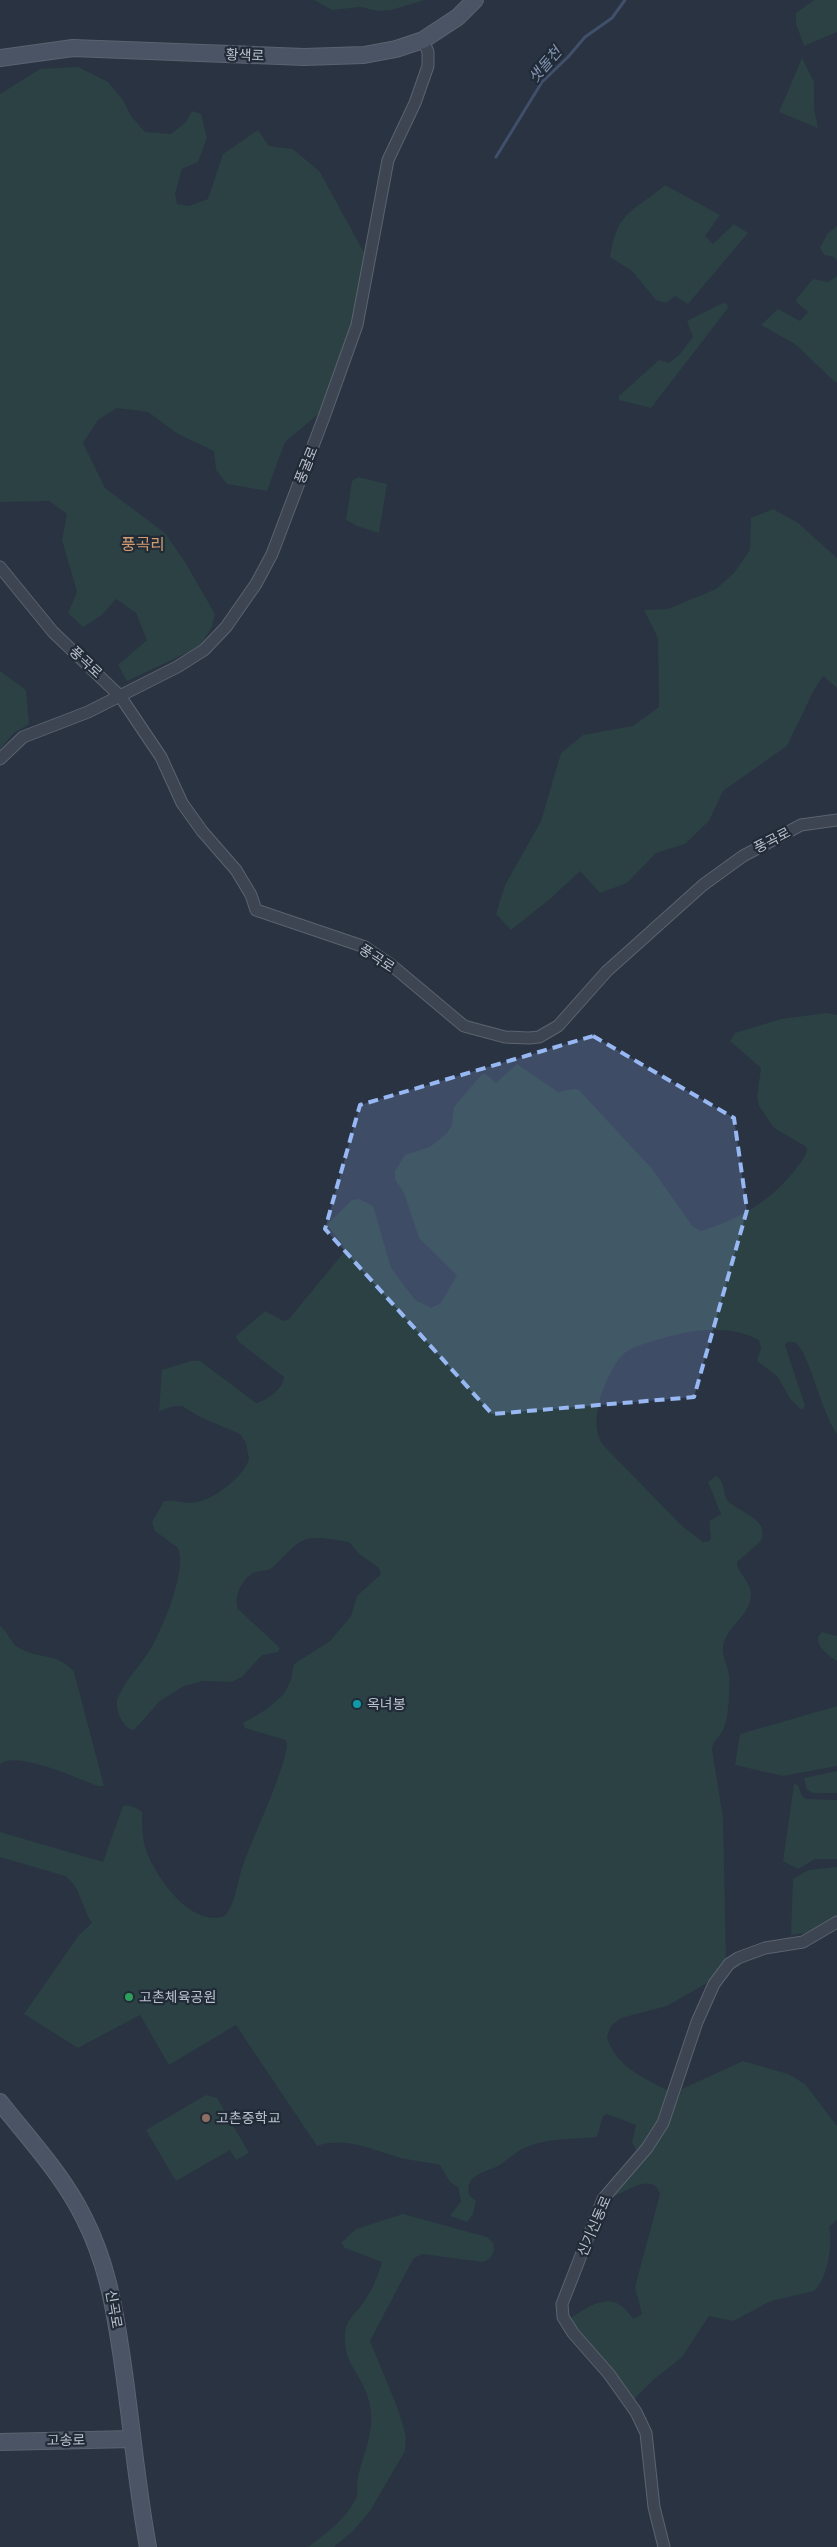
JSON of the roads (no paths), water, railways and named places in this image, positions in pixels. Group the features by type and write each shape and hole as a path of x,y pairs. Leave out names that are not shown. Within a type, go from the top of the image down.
{"street":[{"name":"황색로","path":"0,58 73,48 337,57 378,53 423,40 458,17 475,0"},
{"name":"풍굴로","path":"0,759 23,737 88,712 192,658 216,639 251,591 272,554 357,325 388,160 415,103 428,66 428,52 423,40"},
{"name":"풍곡로","path":"0,567 54,632 120,696 161,757 182,803 202,831 236,870 251,895 256,910 365,947 390,964 464,1026 505,1037 539,1037 558,1026 606,971 703,885 742,856 801,826 837,820"},
{"name":"신기신동로","path":"664,2547 654,2507 646,2433 636,2412 609,2374 573,2333 563,2317 562,2304 603,2199 646,2148 663,2123 694,2030 714,1984 729,1964 749,1953 803,1942 837,1922"},
{"name":"신곡로","path":"0,2102 63,2184 84,2216 104,2265 113,2301 148,2547"},
{"name":"고송로","path":"0,2442 132,2439"}],"waterway":[{"name":"샛돌천","path":"496,157 542,82 568,57 585,37 612,18 625,0"}],"place":[{"name":"옥녀봉","path":"357,1704"},
{"name":"고촌체육공원","path":"129,1997"},
{"name":"고촌중학교","path":"206,2118"}],"district":[{"name":"풍곡리","path":"143,544"}]}
